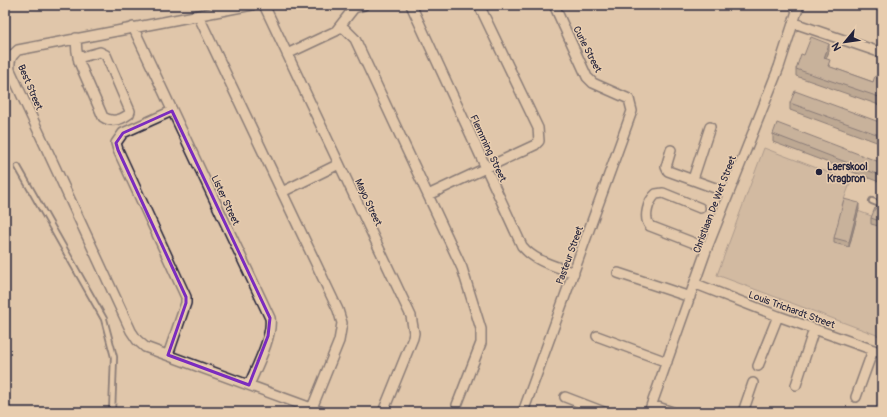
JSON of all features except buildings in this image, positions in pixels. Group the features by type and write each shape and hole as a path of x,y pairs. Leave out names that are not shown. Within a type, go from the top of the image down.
{"street":[{"name":"Best Street","path":"168,355 145,347 137,340 131,331 10,70 10,61 12,55 18,50 252,5"},
{"name":"Mayo Street","path":"264,5 411,316 413,338 383,412"},
{"path":"287,54 336,31 354,8 364,5"},
{"name":"Flemming Street","path":"411,5 522,246 529,254 539,260 574,273"},
{"path":"428,195 535,145 539,141 540,136 538,128 479,5"},
{"name":"Curie Street","path":"554,5 587,77 593,83 624,95 629,99 632,105"},
{"name":"Christiaan De Wet Street","path":"650,409 708,248 779,67 799,5"},
{"path":"198,15 338,310 342,323 339,341 312,408"},
{"path":"794,23 882,53"},
{"name":"Lister Street","path":"133,27 270,318 271,324 268,336 249,385"},
{"path":"340,27 345,29 355,39 462,268 482,334 481,343 457,405 458,412"},
{"path":"76,38 78,58 103,118 108,121 114,121 130,114 106,55 100,52 78,58"},
{"name":"Pasteur Street","path":"523,412 631,119 632,105"},
{"path":"172,111 123,133 116,143 186,297 186,303 168,355 322,412"},
{"path":"693,179 710,126"},
{"path":"671,150 666,166 668,171 729,193"},
{"path":"282,192 339,164"},
{"path":"700,208 663,193 656,194 651,200 646,216 650,226 708,248"},
{"path":"618,273 690,297"},
{"name":"Louis Trichardt Street","path":"696,284 778,316 878,352"},
{"path":"758,366 778,316"},
{"path":"796,385 814,329"},
{"path":"597,336 667,362"},
{"path":"856,397 878,352"},
{"path":"743,412 753,383"},
{"path":"565,397 604,412"},
{"path":"650,409 672,412"}],"lane":[{"path":"18,166 104,319 114,357 112,412"},
{"path":"872,201 882,205"}],"highlighted area":[{"path":"172,111 270,318 268,336 249,385 168,355 186,303 186,297 118,150 116,143 123,133"}],"shaded area":[{"path":"764,148 851,181 842,205 882,220 882,337 717,275"}],"place":[{"name":"Laerskool Kragbron","path":"819,172"}]}
